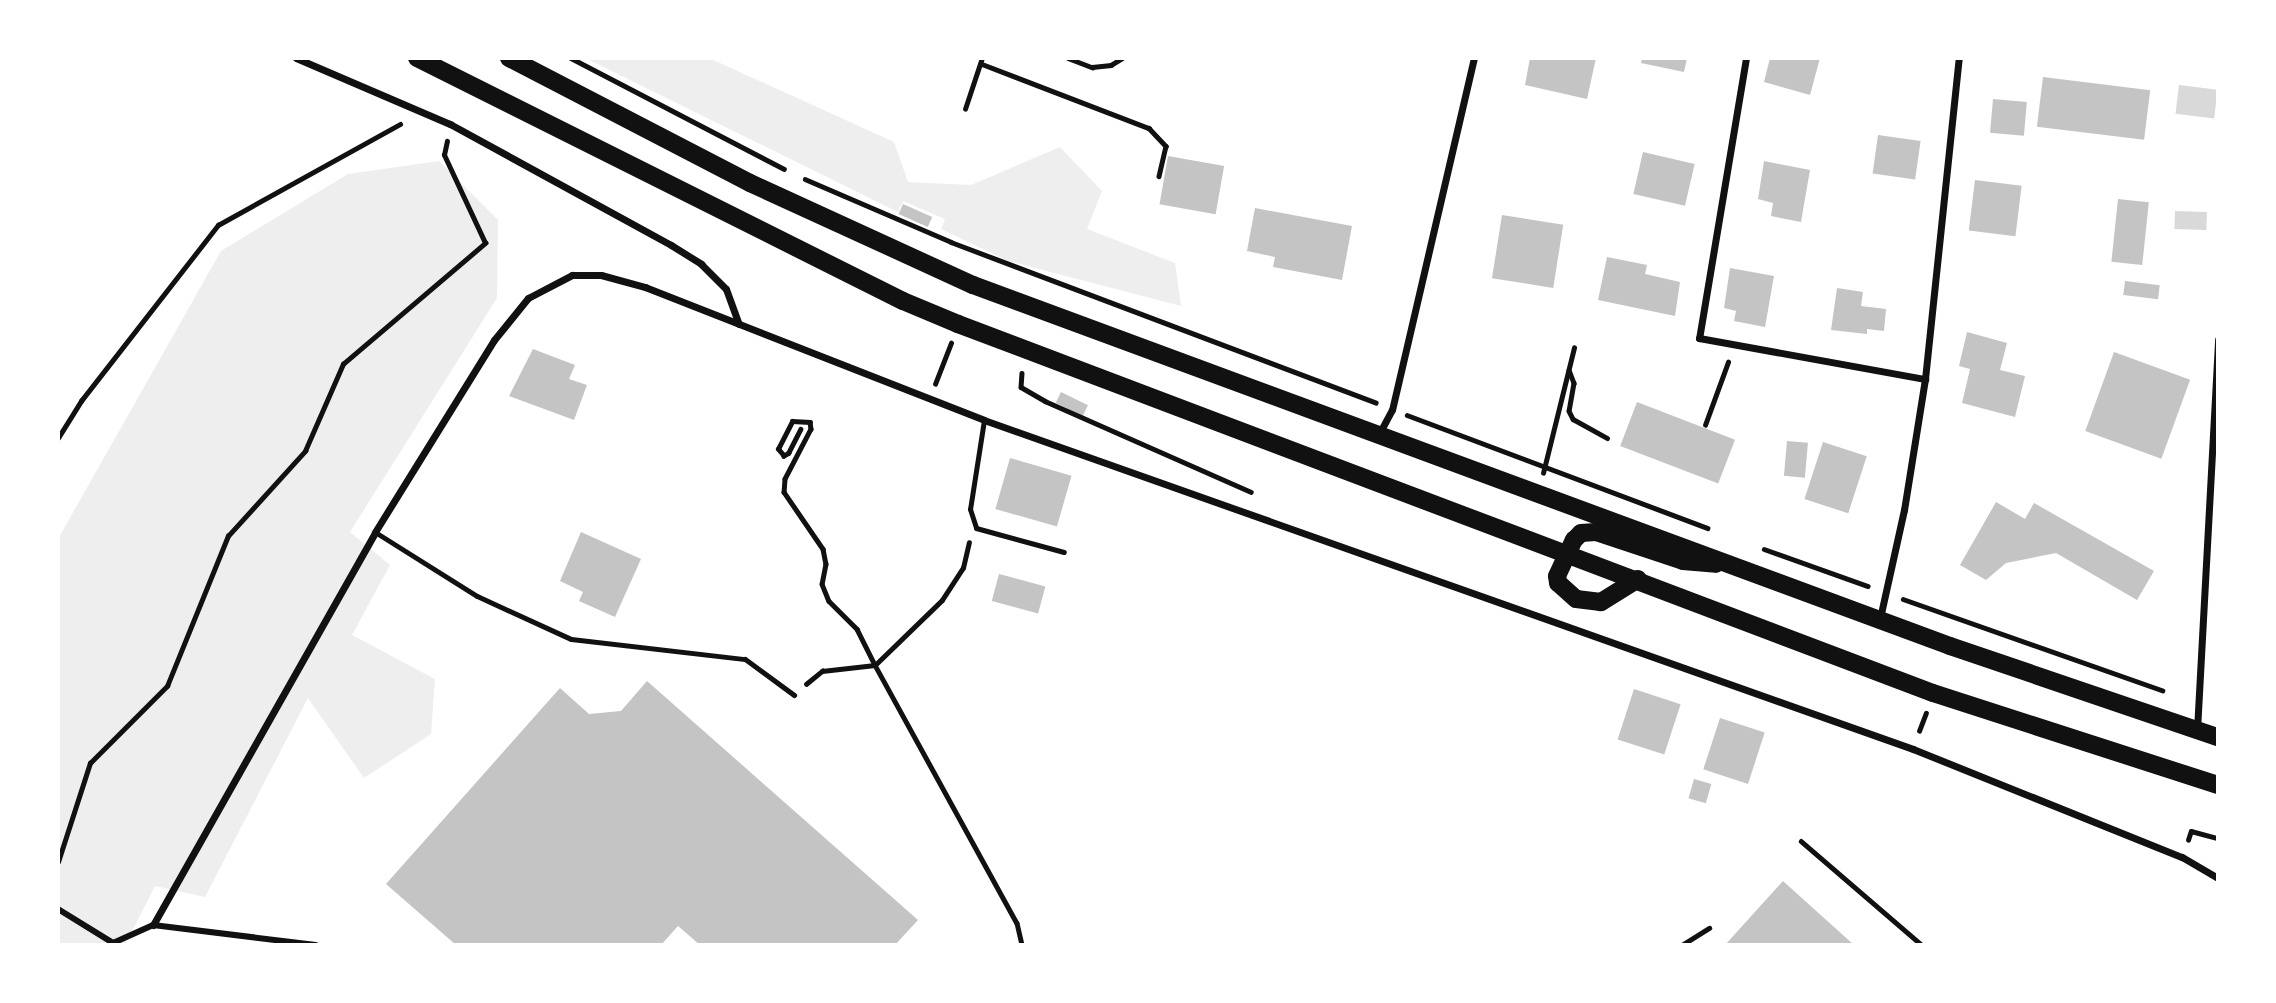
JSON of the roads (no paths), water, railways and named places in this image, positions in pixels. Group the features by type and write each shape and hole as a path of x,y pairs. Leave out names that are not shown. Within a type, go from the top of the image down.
{"main road":[{"path":"417,58 903,301 1933,693 2218,785"},
{"path":"509,58 750,183 887,248 973,285 1880,618 2218,737"},
{"path":"1638,579 1601,602 1576,598 1558,583 1567,553 1581,533 1596,532 1683,561 1744,568"}],"street":[{"path":"296,58 450,124 575,189 701,264 726,289 739,324"},
{"path":"1378,435 1392,410 1474,58"},
{"path":"1746,58 1699,338 1925,379"},
{"path":"1880,618 1904,510 1925,379 1959,58"},
{"path":"153,925 375,532 494,340 528,298 547,285 572,275 601,275 739,324 984,420 1913,749 2182,857 2218,878"},
{"path":"2197,731 2218,340"},
{"path":"58,909 113,943 153,925 316,945"}],"lane":[{"path":"984,420 970,509 976,528 1064,552"},
{"path":"375,532 477,596 571,639 745,659 794,695"}]}
